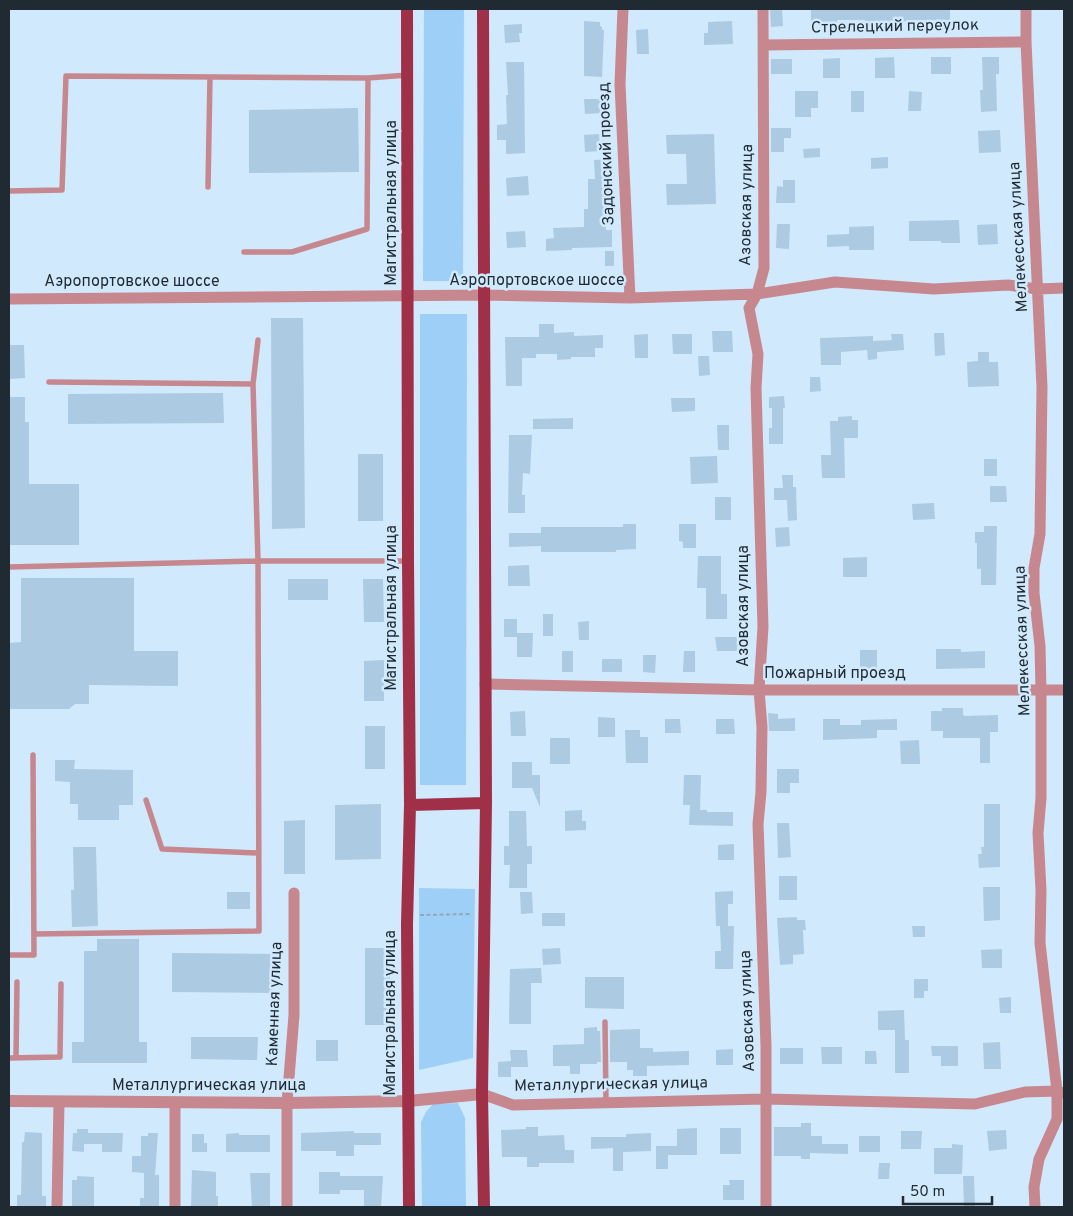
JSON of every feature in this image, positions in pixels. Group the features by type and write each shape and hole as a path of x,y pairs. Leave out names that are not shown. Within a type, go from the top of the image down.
{"main road":[{"name":"Магистральная улица","path":"407,9 410,805 407,915 408,1207"},
{"path":"483,9 486,804 482,1094 484,1207"},
{"path":"410,805 486,804"}],"street":[{"name":"Задонский проезд","path":"623,9 620,84 630,298"},
{"name":"Азовская улица","path":"764,9 764,268 757,294 749,308 758,354 756,388 763,627 759,690 762,727 761,792 758,824 766,1099 766,1207"},
{"name":"Мелекесская улица","path":"1026,9 1042,387 1040,534 1034,568 1034,593 1040,646 1041,691 1041,798 1038,833 1041,890 1040,943 1061,1092 1057,1119 1039,1159 1034,1186 1035,1207"},
{"name":"Стрелецкий переулок","path":"764,45 1026,42"},
{"name":"Аэропортовское шоссе","path":"9,299 484,295 630,298 757,294 835,282 934,290 1008,285 1037,289 1064,288"},
{"name":"Пожарный проезд","path":"485,684 759,690 1064,690"},
{"name":"Каменная улица","path":"287,1207 287,1103 294,1015 294,893"},
{"name":"Металлургическая улица","path":"9,1102 287,1103 408,1101 482,1094 513,1105 766,1099 975,1104 1025,1092 1061,1092"},
{"path":"56,1207 59,1102"},
{"path":"175,1102 175,1207"}],"lane":[{"path":"9,191 62,190 66,76 368,78 408,75"},
{"path":"208,186 210,77"},
{"path":"244,252 292,252 367,229 368,78"},
{"path":"34,934 259,931 258,560 253,384 258,340"},
{"path":"49,382 253,384"},
{"path":"9,567 258,560 408,561"},
{"path":"9,955 34,955 33,755"},
{"path":"146,800 162,849 258,852"},
{"path":"16,1058 17,982"},
{"path":"9,1058 60,1057 61,984"},
{"path":"605,1022 606,1104"}],"path":[{"path":"407,915 485,914"}],"shaded area":[{"path":"424,9 464,9 463,281 423,281"},
{"path":"420,314 467,314 466,785 420,785"},
{"path":"419,888 475,889 473,1058 419,1070"},
{"path":"458,1103 465,1118 466,1207 422,1207 421,1122 433,1104"}],"building":[{"path":"770,9 782,9 783,26 771,27"},
{"path":"811,9 950,9 950,20 866,23 865,20 837,20 837,22 811,23"},
{"path":"584,21 600,22 602,30 604,30 602,77 584,76"},
{"path":"732,21 733,44 704,45 704,33 708,33 708,22"},
{"path":"522,24 522,33 519,33 520,42 505,43 504,25"},
{"path":"648,29 649,54 637,54 636,30"},
{"path":"894,57 895,78 875,78 875,58"},
{"path":"931,57 951,57 951,74 931,74"},
{"path":"982,57 999,57 999,74 996,74 997,111 981,112 980,90 983,90"},
{"path":"840,58 840,78 823,78 823,59"},
{"path":"771,59 792,59 792,74 771,74"},
{"path":"506,62 524,62 525,153 506,154 506,140 497,140 497,125 507,124"},
{"path":"795,91 818,91 818,108 811,108 811,117 795,117"},
{"path":"851,91 864,91 864,112 851,112"},
{"path":"909,91 922,92 921,111 908,111"},
{"path":"584,99 603,99 603,113 585,114"},
{"path":"358,108 359,172 249,173 249,110"},
{"path":"771,128 791,128 791,138 784,138 784,152 771,152"},
{"path":"1000,130 1001,152 979,153 978,131"},
{"path":"599,134 600,151 585,152 584,135"},
{"path":"714,134 716,204 667,205 666,184 687,184 686,154 667,154 666,135"},
{"path":"820,148 820,157 804,158 803,149"},
{"path":"888,157 888,168 871,169 871,158"},
{"path":"611,159 612,174 606,174 606,195 611,195 611,206 606,206 606,230 612,230 612,247 546,251 546,239 554,238 553,228 584,227 584,209 588,209 588,179 595,179 594,160"},
{"path":"528,176 529,195 507,196 506,178"},
{"path":"783,180 795,180 795,203 776,203 777,186 783,187"},
{"path":"959,220 960,243 909,241 909,221"},
{"path":"777,224 790,224 789,249 776,248"},
{"path":"997,224 998,244 978,245 977,225"},
{"path":"874,226 874,250 849,250 849,246 827,247 827,235 849,234 849,227"},
{"path":"525,231 526,247 507,248 506,232"},
{"path":"605,251 614,251 614,266 605,266"},
{"path":"271,318 303,318 305,528 272,529"},
{"path":"539,324 554,324 554,333 574,332 574,336 603,335 603,348 595,348 595,357 571,357 571,359 557,360 557,354 536,354 536,358 522,358 522,386 506,386 505,337 539,337"},
{"path":"712,331 732,331 733,352 713,352"},
{"path":"934,333 944,333 945,355 935,356"},
{"path":"648,334 648,358 635,358 634,335"},
{"path":"672,334 692,334 692,354 673,354"},
{"path":"891,334 903,334 904,350 877,352 877,359 868,360 867,350 841,352 841,365 821,365 820,338 873,336 873,341 892,340"},
{"path":"9,345 24,345 25,378 9,379"},
{"path":"978,352 989,352 989,362 998,362 999,386 968,387 967,362 978,361"},
{"path":"698,356 709,356 710,375 699,376"},
{"path":"810,377 820,377 821,391 810,392"},
{"path":"223,393 224,423 68,424 68,394"},
{"path":"784,396 783,444 769,444 769,428 772,428 772,408 769,408 769,397"},
{"path":"9,397 25,397 25,422 29,422 29,484 79,484 79,545 9,545"},
{"path":"671,398 695,398 695,411 672,412"},
{"path":"852,416 852,420 858,420 858,438 844,438 845,478 822,478 821,455 831,455 830,421 838,421 838,417"},
{"path":"573,418 573,429 533,429 533,419"},
{"path":"717,425 729,425 729,450 718,450"},
{"path":"509,435 532,435 530,474 523,473 522,495 525,495 525,513 508,513"},
{"path":"358,454 383,454 383,521 358,521"},
{"path":"717,456 718,483 691,484 690,457"},
{"path":"984,459 997,459 997,476 984,476"},
{"path":"782,475 793,475 793,487 796,487 797,520 788,521 787,500 774,500 774,488 783,488"},
{"path":"990,486 1006,486 1007,502 990,502"},
{"path":"715,497 731,497 731,520 715,520"},
{"path":"934,503 935,519 913,520 912,504"},
{"path":"623,524 636,524 636,549 616,550 616,552 541,552 541,546 509,547 509,533 541,533 541,527 623,527"},
{"path":"679,524 696,524 696,548 683,548 683,542 679,541"},
{"path":"984,526 997,526 996,585 981,585 981,569 977,569 975,532 984,532"},
{"path":"789,527 790,546 776,547 775,528"},
{"path":"698,556 721,556 721,594 727,594 727,619 706,619 706,588 697,588"},
{"path":"867,557 867,577 843,577 843,558"},
{"path":"529,565 530,586 508,586 508,566"},
{"path":"21,578 134,578 134,651 178,651 178,686 89,685 89,704 75,704 69,709 9,709 9,643 21,642"},
{"path":"288,579 328,579 328,600 288,600"},
{"path":"363,579 383,579 384,622 364,622"},
{"path":"543,614 553,614 553,636 543,636"},
{"path":"504,619 517,619 517,637 504,637"},
{"path":"589,621 589,640 579,640 578,622"},
{"path":"517,633 533,633 532,657 517,657"},
{"path":"715,637 737,637 737,651 717,651"},
{"path":"936,649 961,649 961,652 985,651 985,668 936,669"},
{"path":"860,650 877,650 877,669 860,669"},
{"path":"562,651 573,651 573,672 562,672"},
{"path":"684,651 695,651 695,672 683,672"},
{"path":"643,655 656,655 655,673 643,672"},
{"path":"602,659 622,659 622,672 602,672"},
{"path":"384,660 384,701 364,701 364,661"},
{"path":"942,708 963,708 963,715 965,716 998,715 998,732 990,732 990,763 980,763 980,738 943,738 943,731 931,731 931,711 942,711"},
{"path":"525,711 526,736 511,736 510,712"},
{"path":"768,713 778,714 778,719 795,718 795,731 769,731"},
{"path":"598,717 615,718 615,737 598,737"},
{"path":"665,719 680,719 681,733 665,733"},
{"path":"716,719 734,719 735,734 716,734"},
{"path":"823,719 840,719 840,725 861,725 861,720 897,719 897,730 877,730 877,738 823,740"},
{"path":"365,726 385,726 385,769 365,769"},
{"path":"625,730 640,730 640,737 648,737 648,763 626,763"},
{"path":"550,738 570,738 570,764 550,764"},
{"path":"919,740 920,764 901,764 900,741"},
{"path":"55,760 75,760 74,769 133,770 133,805 119,805 119,820 78,820 78,804 70,804 70,782 55,781"},
{"path":"512,762 532,762 532,775 540,775 540,807 532,788 512,788"},
{"path":"777,769 799,769 799,783 790,783 790,793 777,793"},
{"path":"684,775 701,775 700,810 707,810 707,812 733,812 733,826 689,825 690,805 683,805"},
{"path":"381,804 381,859 335,860 335,805"},
{"path":"984,804 1000,804 1000,867 979,868 978,854 982,854 981,847 984,847"},
{"path":"582,810 582,821 586,821 586,830 565,831 565,811"},
{"path":"509,811 526,811 527,846 532,846 532,864 527,864 527,888 509,888 510,865 504,865 504,846 509,846"},
{"path":"305,820 305,874 284,874 284,821"},
{"path":"777,823 789,823 791,857 778,858"},
{"path":"734,844 734,860 718,860 718,845"},
{"path":"73,847 96,847 98,926 72,927 71,890 74,890"},
{"path":"779,876 797,876 797,900 779,900"},
{"path":"983,887 1000,887 1000,920 984,921"},
{"path":"733,891 733,904 728,904 728,926 716,926 715,892"},
{"path":"227,892 250,892 250,909 227,909"},
{"path":"520,892 532,892 533,913 521,914"},
{"path":"542,913 565,913 565,926 542,926"},
{"path":"797,917 797,920 805,920 806,930 803,930 804,954 793,955 793,964 780,965 777,918"},
{"path":"720,926 734,926 733,969 715,969 715,951 721,951"},
{"path":"912,926 925,926 925,937 913,937"},
{"path":"97,939 139,939 139,1042 147,1042 147,1063 72,1063 72,1042 84,1042 84,951 97,951"},
{"path":"365,948 390,948 390,1025 365,1025"},
{"path":"560,948 561,964 543,965 542,949"},
{"path":"1002,949 1002,968 982,968 981,950"},
{"path":"172,953 272,954 272,993 172,992"},
{"path":"541,968 542,983 531,983 531,1024 509,1024 510,969"},
{"path":"585,977 624,977 624,1009 585,1008"},
{"path":"914,979 928,979 928,991 924,991 924,998 914,998"},
{"path":"1011,997 1011,1013 1000,1013 999,998"},
{"path":"904,1010 905,1040 909,1040 909,1073 895,1073 895,1030 878,1030 878,1011"},
{"path":"597,1027 597,1031 600,1031 601,1062 597,1062 597,1064 580,1064 580,1074 570,1074 570,1066 553,1066 553,1045 584,1044 584,1028"},
{"path":"640,1029 640,1048 653,1048 653,1052 689,1051 689,1065 647,1066 647,1076 633,1076 633,1070 627,1070 627,1062 610,1062 610,1030"},
{"path":"191,1037 258,1037 257,1060 191,1059"},
{"path":"316,1040 338,1040 338,1061 316,1061"},
{"path":"1000,1042 1001,1069 984,1069 983,1043"},
{"path":"931,1046 958,1046 958,1066 941,1066 941,1056 932,1056"},
{"path":"821,1047 842,1047 842,1064 822,1064"},
{"path":"780,1048 803,1048 803,1064 780,1064"},
{"path":"733,1049 733,1065 716,1065 716,1050"},
{"path":"510,1050 527,1050 528,1067 511,1067 511,1077 498,1077 498,1062 511,1061"},
{"path":"865,1051 876,1051 877,1064 865,1064"},
{"path":"801,1123 811,1123 811,1136 822,1136 822,1144 848,1144 848,1154 810,1153 810,1159 801,1159 801,1156 774,1156 774,1127 801,1127"},
{"path":"526,1127 538,1127 538,1136 564,1135 565,1150 574,1150 574,1163 539,1163 539,1167 527,1167 527,1157 502,1157 501,1130 526,1129"},
{"path":"697,1128 697,1155 668,1155 668,1169 656,1169 656,1146 677,1146 677,1129"},
{"path":"720,1128 741,1128 741,1154 720,1154"},
{"path":"77,1129 88,1129 88,1133 123,1133 122,1152 102,1152 102,1144 84,1144 84,1152 72,1151 73,1133 77,1133"},
{"path":"1006,1130 1007,1149 989,1151 987,1131"},
{"path":"354,1131 354,1133 381,1133 381,1145 354,1145 354,1156 336,1156 336,1151 301,1151 301,1133"},
{"path":"901,1131 922,1131 921,1149 901,1149"},
{"path":"25,1132 42,1133 42,1196 46,1196 46,1207 17,1207 17,1195 21,1195 22,1142 24,1142"},
{"path":"148,1133 158,1133 155,1175 159,1175 159,1207 140,1207 140,1198 144,1198 144,1173 132,1172 132,1156 141,1156 141,1136 148,1136"},
{"path":"239,1133 239,1135 270,1135 270,1152 226,1152 226,1134"},
{"path":"651,1133 651,1151 623,1152 623,1171 613,1171 613,1148 591,1149 591,1137 626,1137 626,1134"},
{"path":"192,1134 204,1134 207,1152 192,1152"},
{"path":"859,1136 880,1136 880,1152 859,1152"},
{"path":"952,1144 963,1145 962,1174 934,1174 934,1148 952,1148"},
{"path":"879,1163 890,1163 889,1179 878,1179"},
{"path":"192,1170 216,1172 218,1207 191,1207"},
{"path":"319,1172 340,1172 340,1176 383,1176 381,1207 364,1207 364,1190 340,1190 340,1194 319,1194"},
{"path":"250,1173 270,1173 270,1207 252,1207"},
{"path":"77,1176 94,1177 94,1207 72,1207 72,1180 77,1180"},
{"path":"963,1176 974,1176 975,1207 964,1207"},
{"path":"729,1180 744,1180 744,1200 723,1200 723,1185 730,1185"}]}
